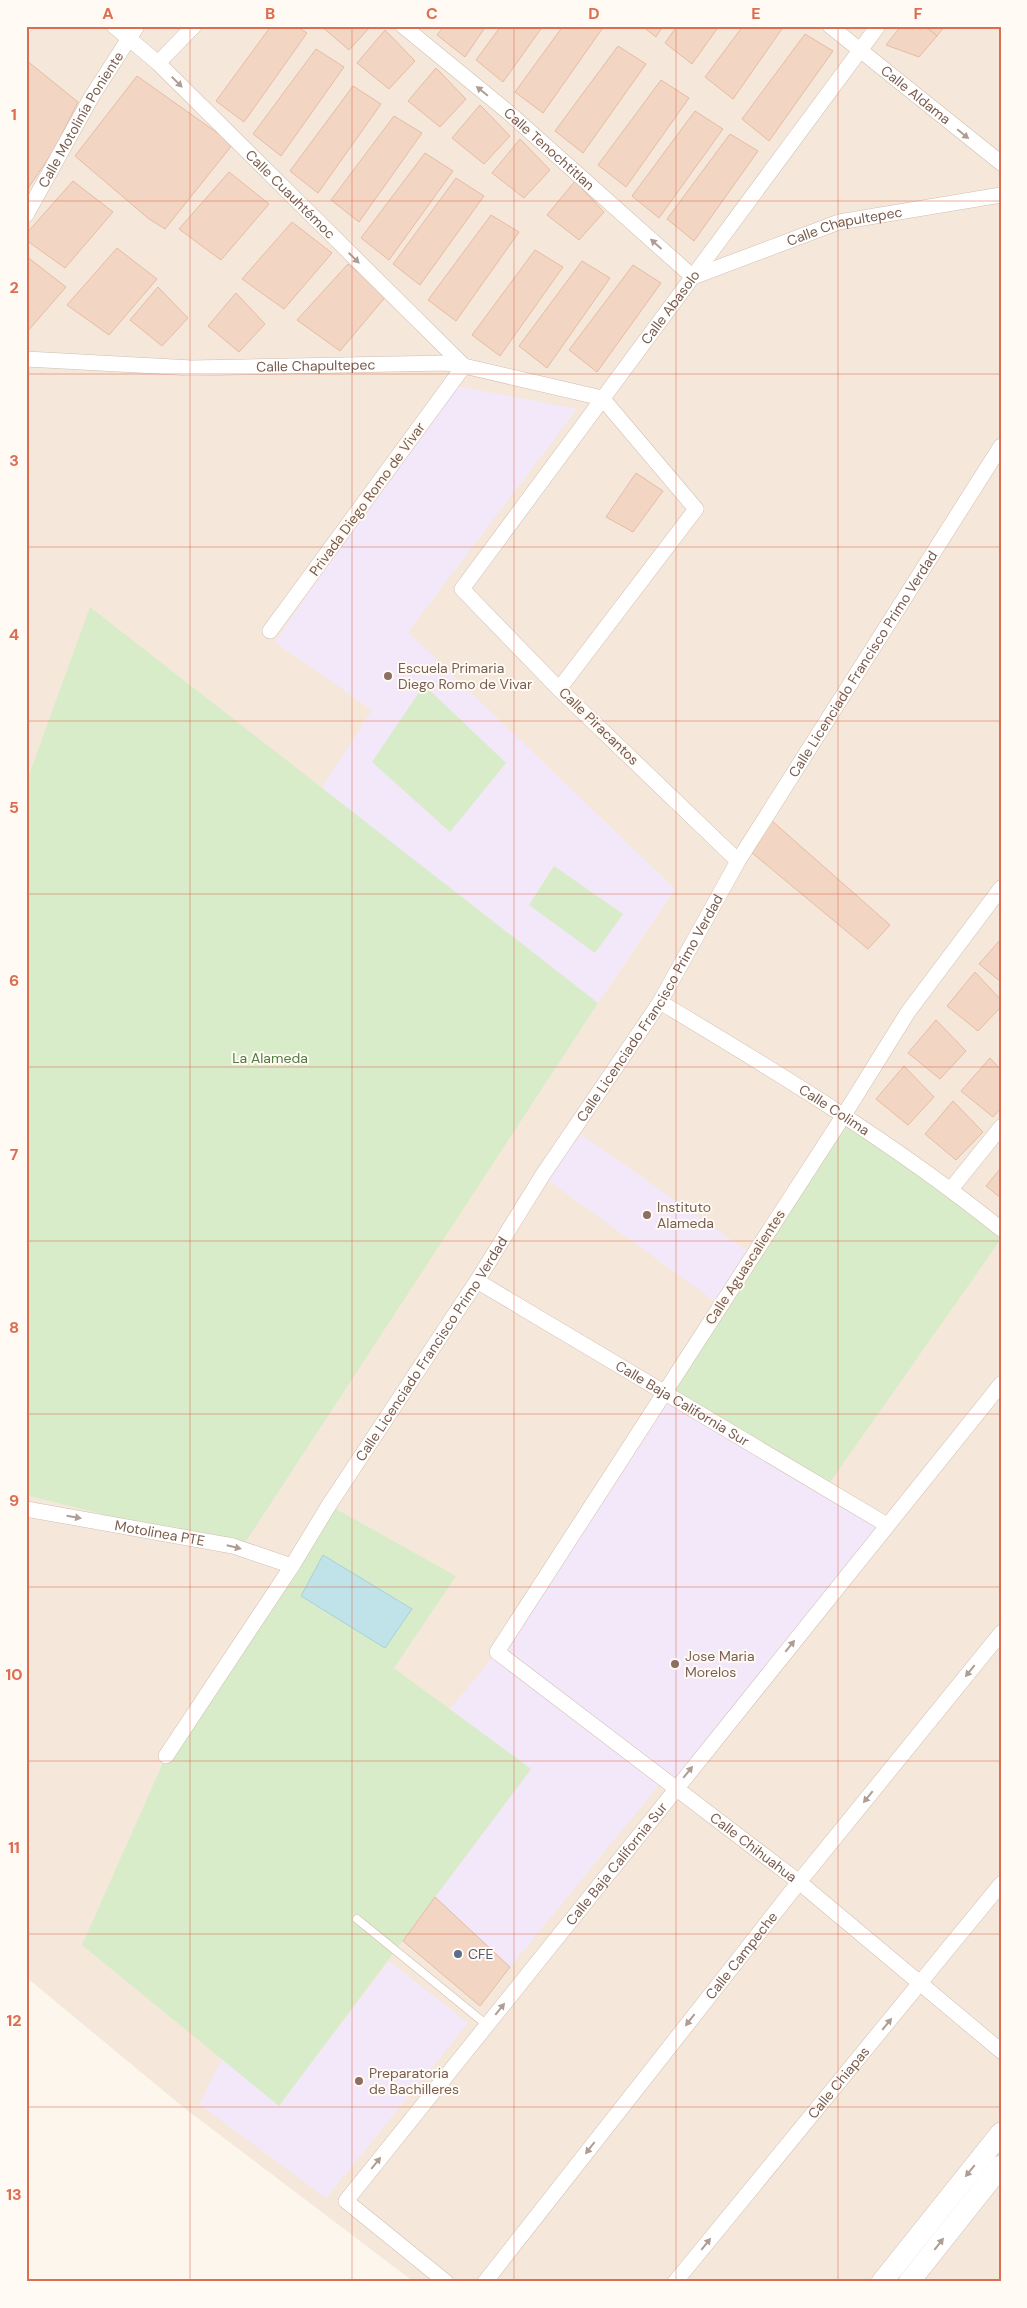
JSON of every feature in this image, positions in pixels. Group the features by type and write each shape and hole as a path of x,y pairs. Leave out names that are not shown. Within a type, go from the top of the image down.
{"street":[{"name":"Calle Cuauhtémoc","path":"114,26 128,40 158,63 464,366"},
{"name":"Calle Motolinía Poniente","path":"26,215 92,96 137,26"},
{"path":"158,63 194,26"},
{"name":"Calle Tenochtitlan","path":"403,26 508,112 692,277"},
{"name":"Calle Aldama","path":"830,26 1001,163"},
{"name":"Calle Abasolo","path":"462,589 692,277 712,254 878,26"},
{"name":"Calle Chapultepec","path":"692,277 839,222 1001,195"},
{"name":"Calle Chapultepec","path":"26,359 192,368 446,363 602,398"},
{"name":"Privada Diego Romo de Vivar","path":"270,631 464,366"},
{"path":"559,689 696,509 602,398"},
{"name":"Calle Licenciado Francisco Primo Verdad","path":"166,1756 292,1566 329,1504 477,1281 542,1176 660,1002 738,860 1001,446"},
{"name":"Calle Piracantos","path":"462,589 559,689 738,860"},
{"name":"Calle Aguascalientes","path":"497,1652 844,1115 908,1012 1001,888"},
{"name":"Calle Colima","path":"660,1002 753,1057 844,1115 951,1189 1001,1229"},
{"path":"951,1189 1001,1128"},
{"name":"Calle Baja California Sur","path":"477,1281 887,1525"},
{"name":"Calle Baja California Sur","path":"446,2282 346,2201 1001,1384"},
{"name":"Motolinea PTE","path":"26,1509 233,1546 292,1566"},
{"name":"Calle Campeche","path":"485,2282 799,1882 1001,1633"},
{"name":"Calle Chihuahua","path":"497,1652 799,1882 1001,2051"},
{"name":"Calle Chiapas","path":"675,2282 1001,1884"},
{"path":"882,2282 1001,2133"},
{"path":"909,2282 1001,2166"}],"lane":[{"path":"357,1919 487,2024"}],"shaded area":[{"path":"26,26 1001,26 1001,2282 414,2282 183,2107 26,1977"},
{"name":"Escuela Primaria Diego Romo de Vivar","path":"451,385 577,409 408,632 675,889 598,1003 321,789 372,710 275,642"},
{"name":"Instituto Alameda","path":"582,1135 753,1255 720,1305 542,1176"},
{"path":"664,1392 887,1525 675,1789 663,1780 510,1967 435,1897 531,1769 450,1709 497,1652"},
{"name":"Preparatoria de Bachilleres","path":"389,1961 468,2023 326,2198 199,2104 222,2059 279,2105"}],"green space":[{"name":"La Alameda","path":"90,607 598,1003 241,1549 26,1495 26,783"},
{"path":"424,685 506,763 450,832 372,762"},
{"path":"554,866 623,914 595,953 529,905"},
{"path":"844,1115 1001,1239 826,1488 664,1392"},
{"path":"329,1505 456,1576 394,1668 531,1769 279,2106 82,1945 166,1756"}],"water":[{"path":"323,1555 412,1609 385,1648 301,1596"}],"building":[{"path":"271,26 296,26 307,33 244,122 216,101"},
{"path":"321,26 371,26 349,50"},
{"path":"444,26 486,26 465,57 437,35"},
{"path":"501,26 543,26 503,82 476,60"},
{"path":"563,26 604,26 543,113 515,92"},
{"path":"642,26 663,26 656,37"},
{"path":"677,26 719,26 692,64 665,43"},
{"path":"743,26 784,26 733,99 705,77"},
{"path":"901,26 925,26 937,36 919,57 886,45"},
{"path":"925,26 945,26 937,36"},
{"path":"385,30 415,61 389,89 357,63"},
{"path":"805,34 833,51 769,141 742,119"},
{"path":"618,46 646,64 583,153 555,131"},
{"path":"316,49 344,67 281,156 253,134"},
{"path":"26,60 78,102 54,150 27,190"},
{"path":"436,68 466,99 440,127 408,101"},
{"path":"137,76 233,144 165,229 149,219 75,156"},
{"path":"661,80 689,98 626,187 598,165"},
{"path":"353,86 381,104 318,193 290,171"},
{"path":"480,105 510,136 484,164 452,138"},
{"path":"695,111 723,129 659,218 632,196"},
{"path":"394,116 422,133 359,222 331,200"},
{"path":"730,134 758,151 694,241 667,219"},
{"path":"520,139 550,170 524,198 492,173"},
{"path":"425,153 453,171 389,260 361,238"},
{"path":"229,172 269,204 221,260 179,229"},
{"path":"456,178 484,196 420,285 393,264"},
{"path":"73,181 113,212 65,268 26,240 26,234"},
{"path":"575,181 604,212 579,240 547,215"},
{"path":"491,215 519,232 456,321 428,300"},
{"path":"292,222 332,253 284,309 242,279"},
{"path":"117,248 157,279 109,335 67,305"},
{"path":"535,250 563,267 500,356 472,335"},
{"path":"26,256 66,287 26,333"},
{"path":"582,261 610,278 547,368 519,346"},
{"path":"348,264 387,295 340,351 297,320"},
{"path":"633,265 661,283 597,372 569,350"},
{"path":"158,287 188,318 162,346 130,320"},
{"path":"236,293 265,324 239,352 208,326"},
{"path":"636,473 663,491 633,532 606,517"},
{"path":"771,820 890,925 868,949 751,852"},
{"path":"1001,939 1001,982 979,964"},
{"path":"975,972 1001,1000 1001,1007 978,1031 947,1006"},
{"path":"936,1020 966,1051 940,1079 908,1053"},
{"path":"990,1058 1001,1070 1001,1108 993,1117 961,1091"},
{"path":"904,1066 934,1097 908,1125 876,1099"},
{"path":"953,1101 983,1132 956,1160 925,1134"},
{"path":"1001,1168 1001,1198 986,1186"},
{"name":"CFE","path":"435,1897 510,1967 480,2006 403,1941"}],"place":[{"name":"Escuela Primaria Diego Romo de Vivar","path":"388,676"},
{"name":"Instituto Alameda","path":"647,1215"},
{"name":"Jose Maria Morelos","path":"675,1664"},
{"name":"CFE","path":"458,1954"},
{"name":"Preparatoria de Bachilleres","path":"359,2081"}]}
